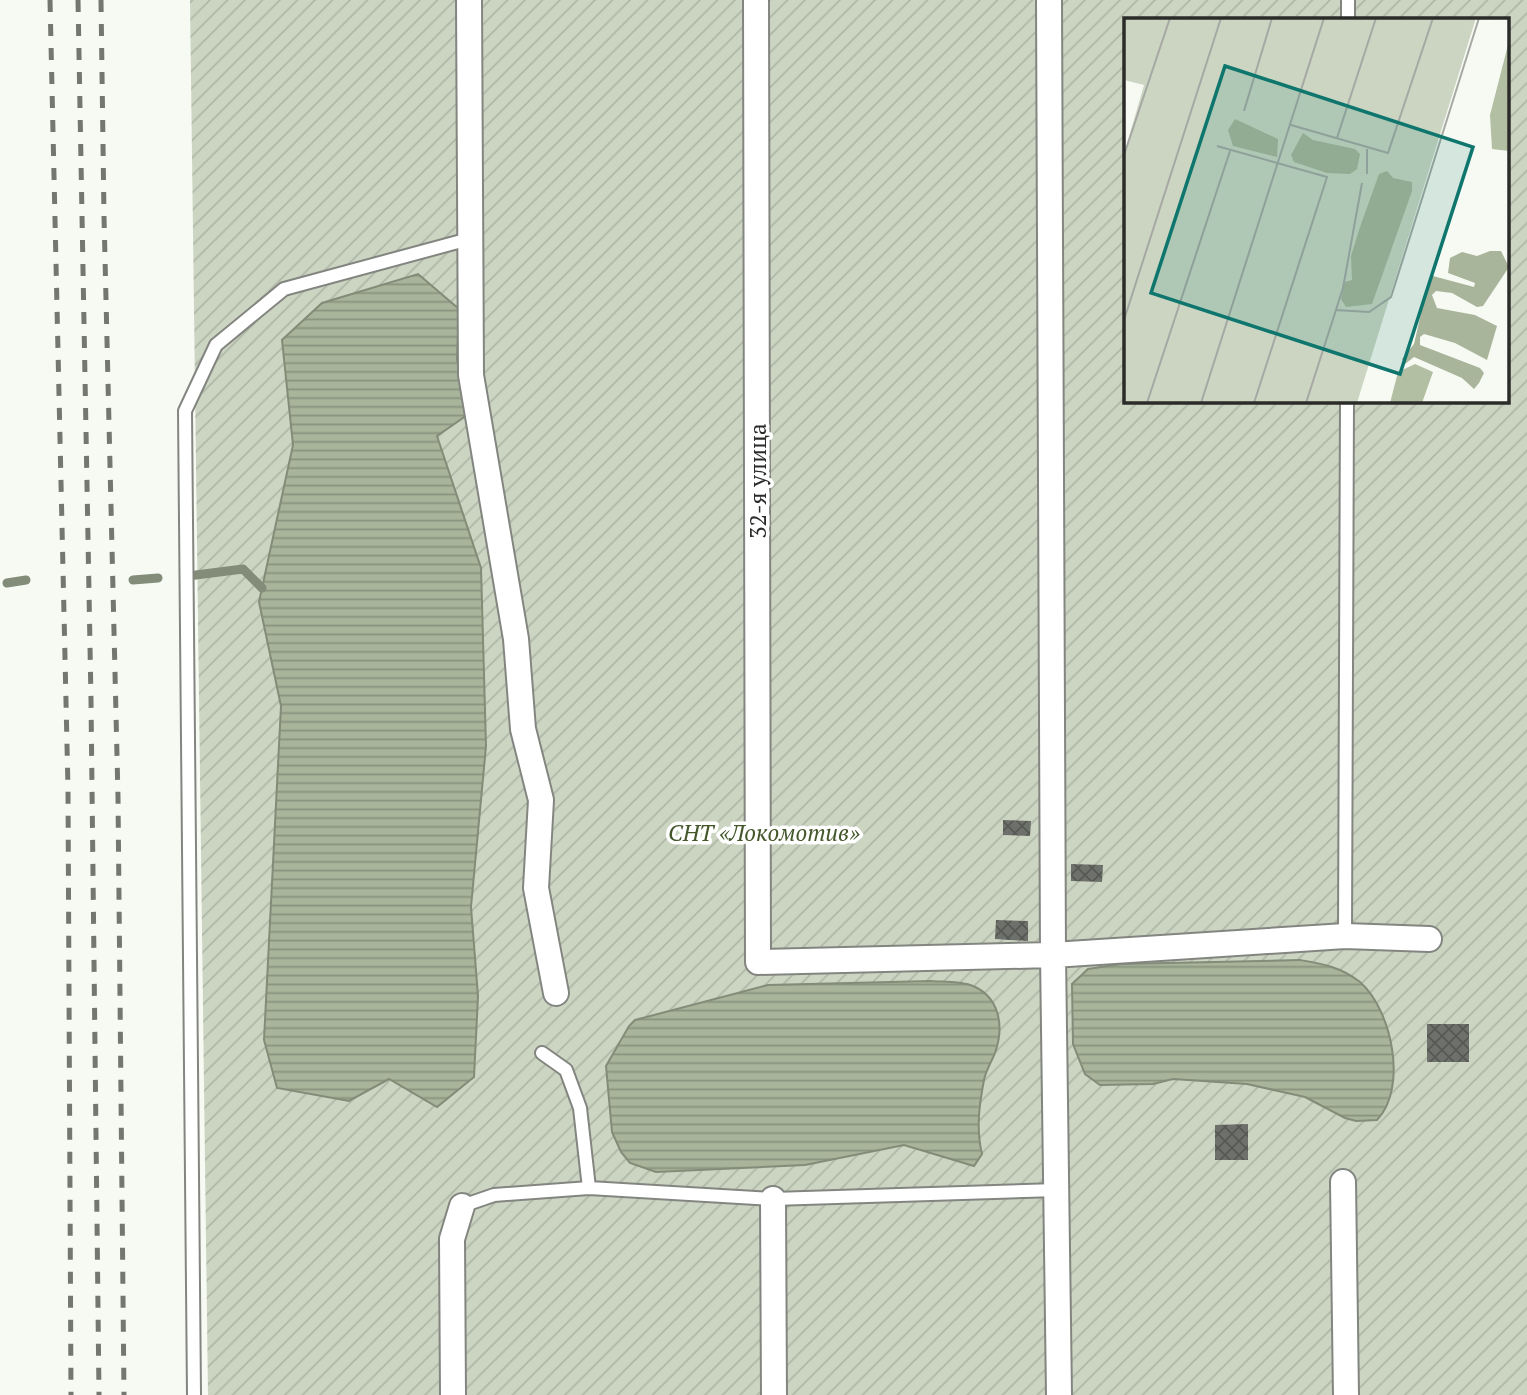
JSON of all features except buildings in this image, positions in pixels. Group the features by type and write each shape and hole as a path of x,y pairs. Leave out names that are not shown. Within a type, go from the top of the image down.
{"street":[{"path":"469,0 471,375 516,639 523,729 541,800 536,888 556,993"},
{"name":"32-я улица","path":"756,0 758,962 1052,954"},
{"path":"1049,0 1052,954 1059,1395"},
{"path":"1052,954 1345,936 1429,939"},
{"path":"1343,1182 1346,1395"},
{"path":"773,1199 774,1395"},
{"path":"453,1395 452,1239 462,1206"}],"lane":[{"path":"1348,0 1348,18"},
{"path":"194,1395 185,411 216,345 284,289 470,239"},
{"path":"1345,936 1347,402"},
{"path":"542,1053 566,1070 580,1108 589,1188"},
{"path":"462,1206 494,1195 589,1188 773,1199 1057,1190"}],"green space":[{"name":"СНТ «Локомотив»","path":"190,0 1527,0 1527,1395 208,1395"}],"shaded area":[{"path":"418,274 459,309 457,360 470,413 437,436 481,568 486,746 471,907 478,996 474,1077 437,1107 389,1079 349,1101 277,1088 264,1040 281,706 259,602 293,445 282,340 322,303"},
{"path":"1300,960 1332,967 1353,977 1371,995 1381,1011 1388,1030 1394,1070 1392,1089 1377,1120 1356,1121 1345,1118 1305,1097 1247,1084 1173,1079 1153,1084 1100,1085 1085,1074 1073,1044 1072,984 1088,969 1121,964"},
{"path":"931,981 969,984 989,997 997,1013 998,1041 985,1076 980,1108 979,1136 982,1154 974,1166 904,1145 805,1165 656,1172 630,1163 621,1152 612,1132 606,1066 635,1020 768,985"}],"waterway":[{"path":"188,576 243,569 262,588"},
{"path":"133,580 158,578"},
{"path":"7,583 26,580"}],"railway":[{"path":"50,0 68,789 71,1395"},
{"path":"78,0 91,700 99,1395"},
{"path":"101,0 118,797 124,1395"}]}
